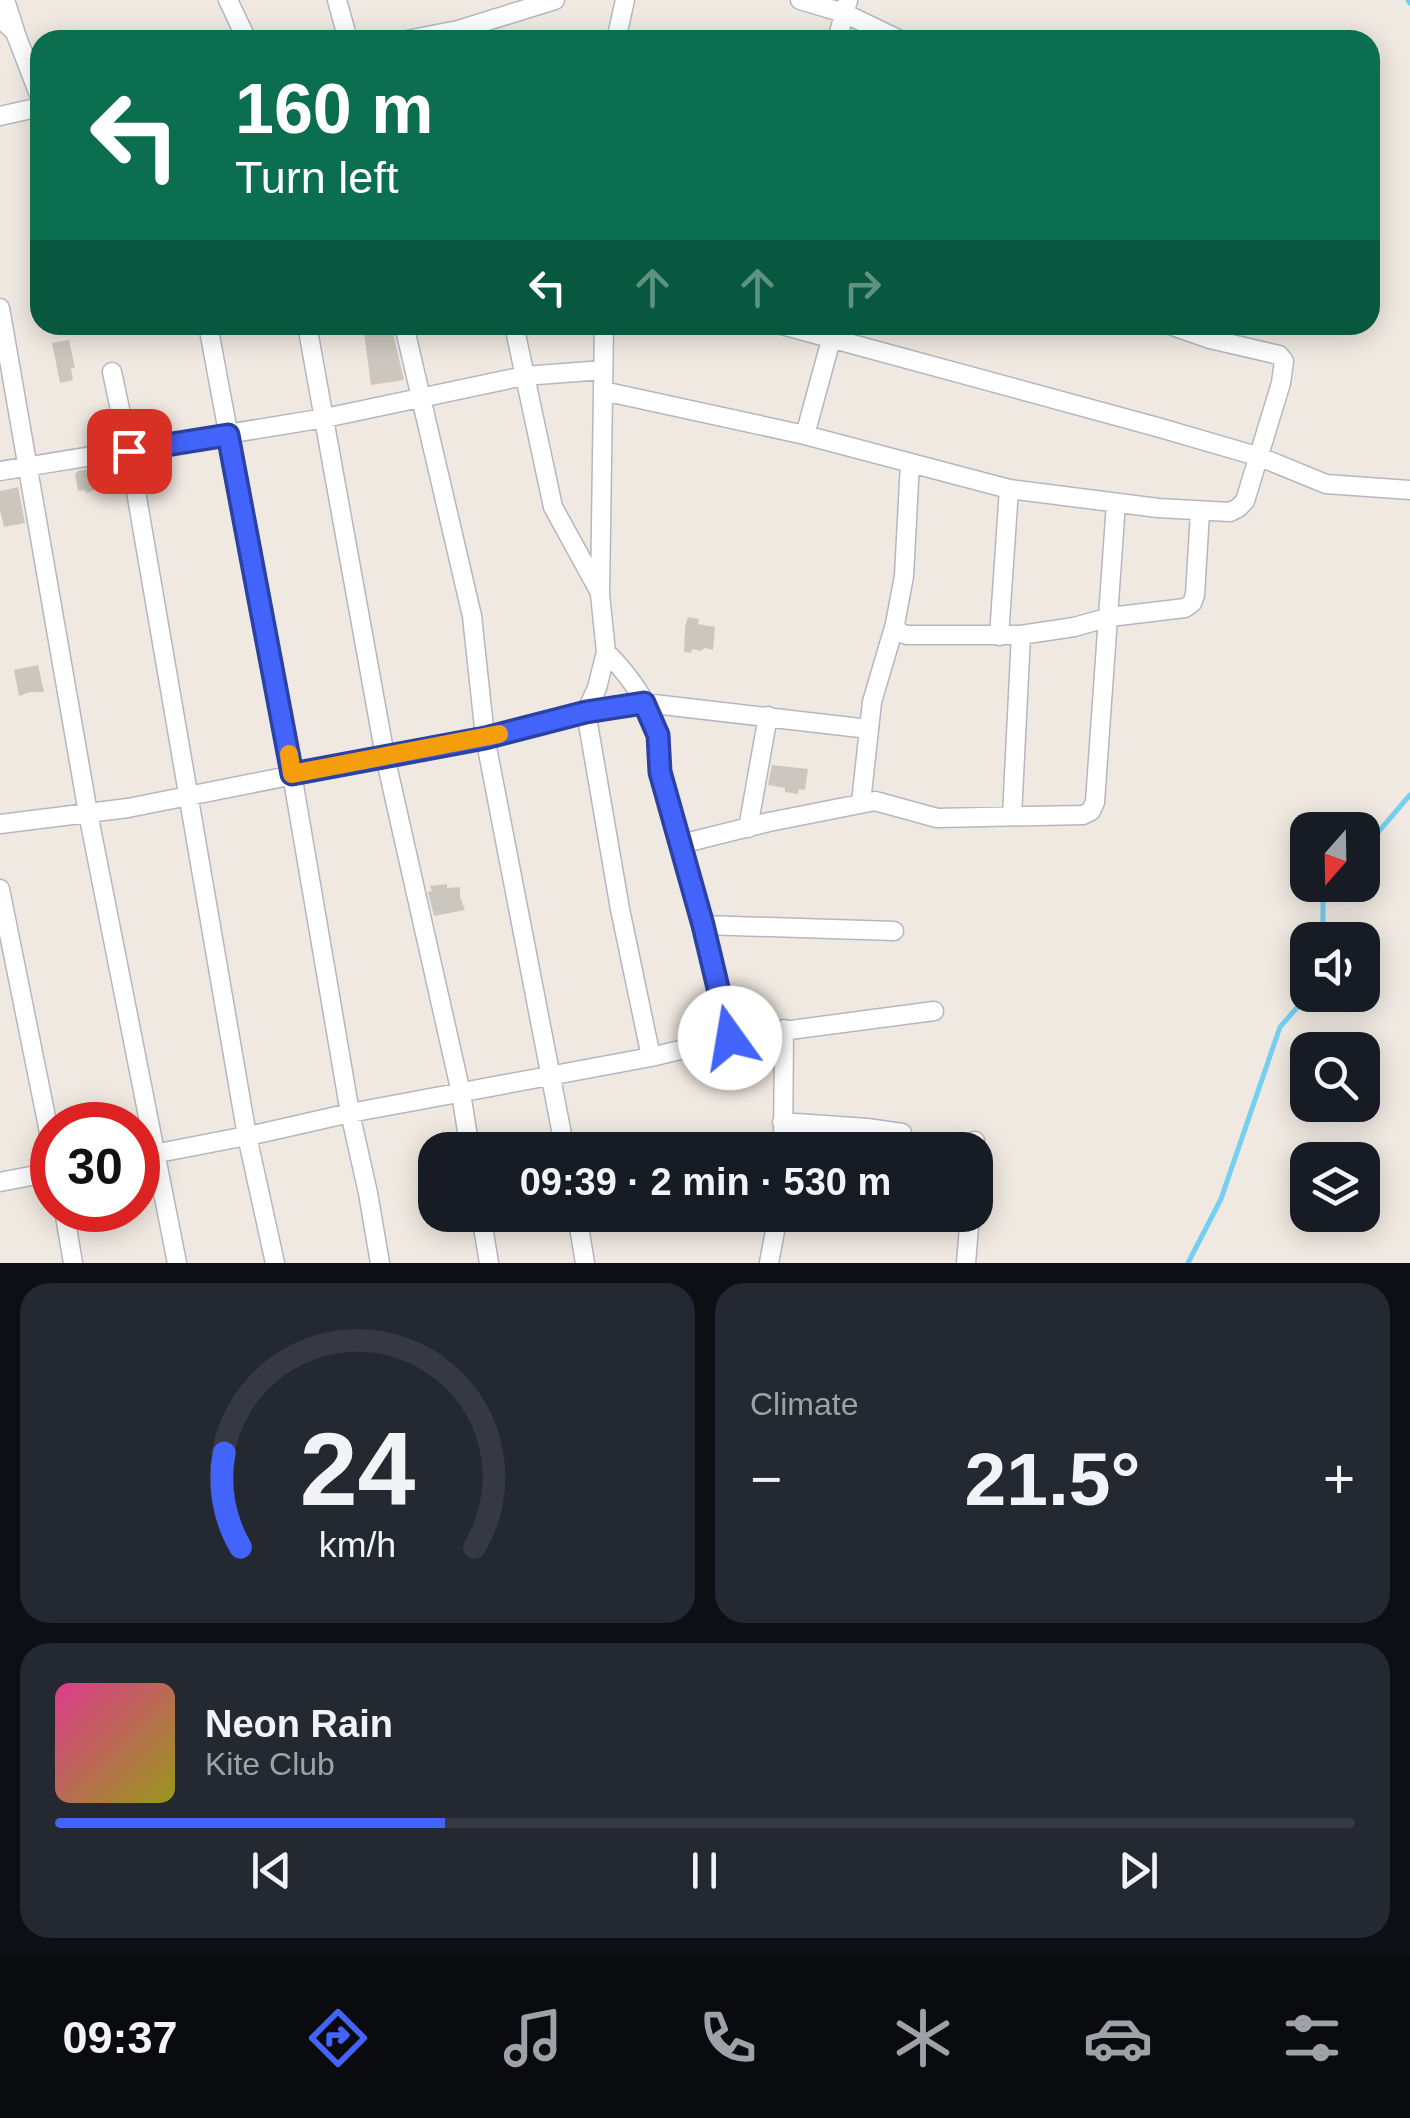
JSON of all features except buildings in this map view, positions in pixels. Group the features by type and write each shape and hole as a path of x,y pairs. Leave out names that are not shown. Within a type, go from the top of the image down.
{"street":[{"path":"4,0 30,70"},
{"path":"228,0 242,30"},
{"path":"337,0 345,30"},
{"path":"473,30 555,0"},
{"path":"618,30 625,0"},
{"path":"800,0 846,6 884,30"},
{"path":"0,18 16,32"},
{"path":"0,116 30,109"},
{"path":"0,308 88,813 147,1102"},
{"path":"210,335 380,1263"},
{"path":"309,335 384,756 467,1132"},
{"path":"406,335 472,616 485,738 562,1132"},
{"path":"516,335 553,507 600,594"},
{"path":"604,335 600,594 606,652 586,712 620,909 652,1057"},
{"path":"805,435 832,335"},
{"path":"843,335 1260,458 1326,484 1410,490"},
{"path":"603,391 805,435 1008,489 1220,513 1238,508 1245,501 1281,383 1284,361 1282,357 1199,335"},
{"path":"0,471 325,418 524,376 604,370"},
{"path":"112,372 247,1136 275,1263"},
{"path":"861,802 872,702 895,624 904,576 910,463"},
{"path":"1000,636 1008,489"},
{"path":"681,844 875,800 937,818 1083,815 1091,811 1095,802 1116,503"},
{"path":"895,624 898,632 906,635 1000,636 1185,608 1196,594 1200,512"},
{"path":"563,523 600,516"},
{"path":"1012,816 1021,634"},
{"path":"606,652 626,671 658,735 660,772 730,1038"},
{"path":"0,824 189,796 644,703 869,729"},
{"path":"748,828 768,716"},
{"path":"0,889 43,1102"},
{"path":"703,925 894,932"},
{"path":"160,1152 652,1057 730,1038 934,1011"},
{"path":"782,1132 784,1029"},
{"path":"782,1122 895,1132"},
{"path":"160,1170 177,1263"},
{"path":"0,1182 30,1176"},
{"path":"67,1232 72,1263"},
{"path":"484,1232 489,1263"},
{"path":"580,1232 586,1263"},
{"path":"769,1263 775,1232"},
{"path":"966,1263 969,1232"}],"waterway":[{"path":"1380,830 1410,795"},
{"path":"1323,902 1323,922"},
{"path":"1188,1263 1221,1199 1280,1027 1293,1012"}],"slow traffic":[{"path":"289,754 292,774 499,734"}],"route":[{"path":"129,451 228,435 292,774 644,703 658,735 660,772 730,1038"}]}
